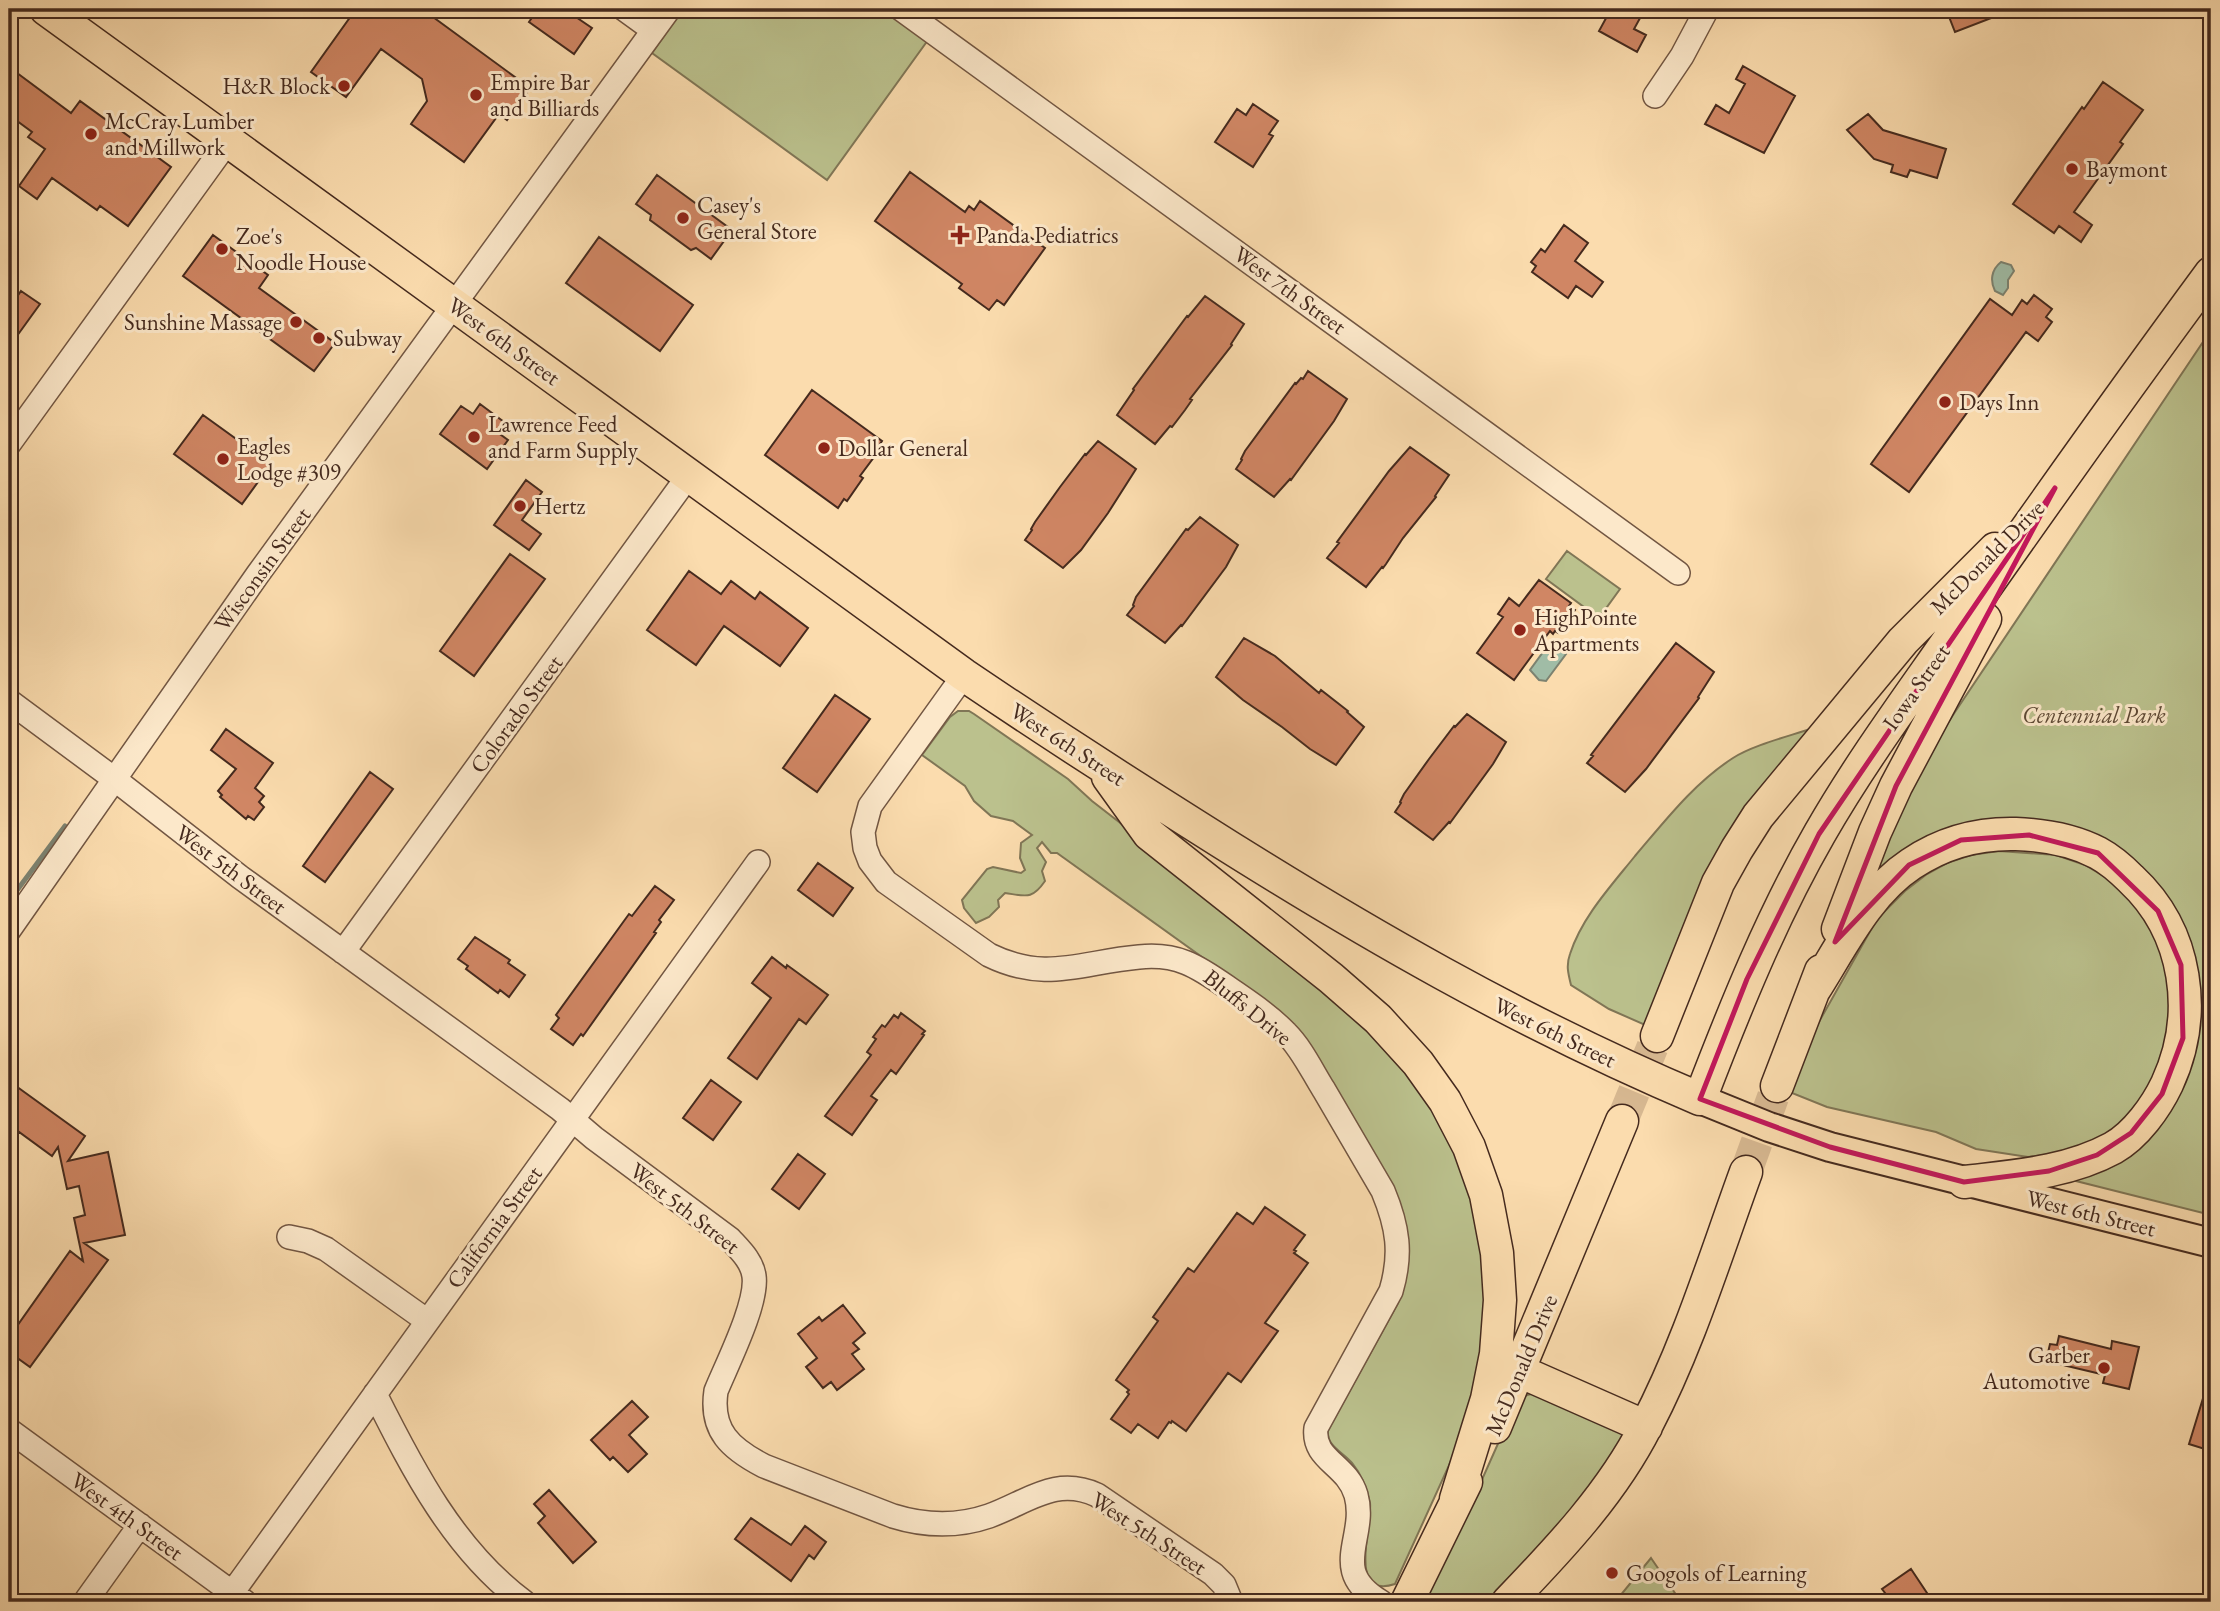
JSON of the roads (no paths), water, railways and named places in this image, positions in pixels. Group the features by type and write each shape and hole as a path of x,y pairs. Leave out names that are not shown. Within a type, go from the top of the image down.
{"highway":[{"name":"West 6th Street","path":"46,9 964,675 1099,765 1287,884 1422,963 1500,1006 1593,1052 1700,1099"},
{"name":"Iowa Street","path":"1700,1099 1746,979 1819,834 1873,748 2055,488 2211,273"},
{"name":"McDonald Drive","path":"1777,1086 1875,832 1896,786 2055,488"},
{"name":"McDonald Drive","path":"1657,1036 1718,883 1758,816 1903,640 2055,488"},
{"path":"1099,765 1149,834 1331,978 1378,1019 1418,1063 1438,1091 1469,1147 1486,1195 1497,1253 1500,1300 1496,1354 1488,1398 1457,1499"},
{"path":"1814,989 1867,907 1886,885 1909,865 1934,850 1961,840 1993,833 2029,835 2079,845 2116,864 2158,911 2172,937 2181,965 2186,1014 2175,1067 2162,1094 2145,1118 2116,1146 2097,1155 2049,1171 1964,1182"},
{"name":"McDonald Drive","path":"1407,1602 1457,1499 1490,1439 1622,1121"},
{"path":"1508,1602 1560,1548 1579,1524 1618,1472 1646,1427 1680,1350 1746,1172"},
{"path":"1519,1371 1646,1427"}],"main road":[{"name":"West 6th Street","path":"1700,1099 1769,1127 1830,1147 2211,1243"}],"street":[{"path":"624,9 653,30"},
{"name":"Wisconsin Street","path":"9,930 266,563 668,9"},
{"name":"West 7th Street","path":"901,9 1678,573"},
{"path":"1655,96 1682,56 1707,9"},
{"path":"9,444 228,141"},
{"name":"Colorado Street","path":"343,953 689,475"},
{"name":"Bluffs Drive","path":"964,675 870,806 863,832 865,848 877,872 886,882 989,955 1004,962 1048,971 1158,955 1177,958 1194,965 1268,1017 1296,1045 1383,1192 1397,1236 1398,1257 1391,1291 1316,1428 1314,1441 1352,1484 1359,1512 1352,1564 1363,1589 1381,1602"},
{"name":"West 5th Street","path":"9,701 240,877 572,1119 730,1239 744,1254 754,1276 752,1301 716,1391 715,1401 720,1430 745,1457 893,1516 933,1525 953,1524 989,1516 1064,1487 1085,1490 1097,1495 1213,1574 1224,1585 1231,1602"},
{"name":"California Street","path":"238,1598 426,1320 758,862"},
{"path":"289,1237 326,1249 426,1320"},
{"path":"375,1394 410,1465 437,1507 486,1569 524,1602"},
{"name":"West 4th Street","path":"9,1430 238,1598"},
{"path":"85,1602 140,1525"}],"waterway":[{"path":"9,901 65,826"}],"tunnel":[{"path":"1622,1121 1657,1036"},
{"path":"1746,1172 1777,1086"}],"place":[{"name":"H&R Block","path":"344,86"},
{"name":"Empire Bar and Billiards","path":"476,95"},
{"name":"McCray Lumber and Millwork","path":"91,134"},
{"name":"Baymont","path":"2072,169"},
{"name":"Casey's General Store","path":"683,218"},
{"name":"Panda Pediatrics","path":"960,235"},
{"name":"Zoe's Noodle House","path":"222,249"},
{"name":"Sunshine Massage","path":"296,322"},
{"name":"Subway","path":"319,338"},
{"name":"Days Inn","path":"1945,402"},
{"name":"Lawrence Feed and Farm Supply","path":"474,437"},
{"name":"Dollar General","path":"824,448"},
{"name":"Eagles Lodge #309","path":"223,459"},
{"name":"Hertz","path":"520,506"},
{"name":"HighPointe Apartments","path":"1520,630"},
{"name":"Garber Automotive","path":"2104,1368"},
{"name":"Googols of Learning","path":"1612,1573"}],"park label":[{"name":"Centennial Park","path":"2094,715"}]}
